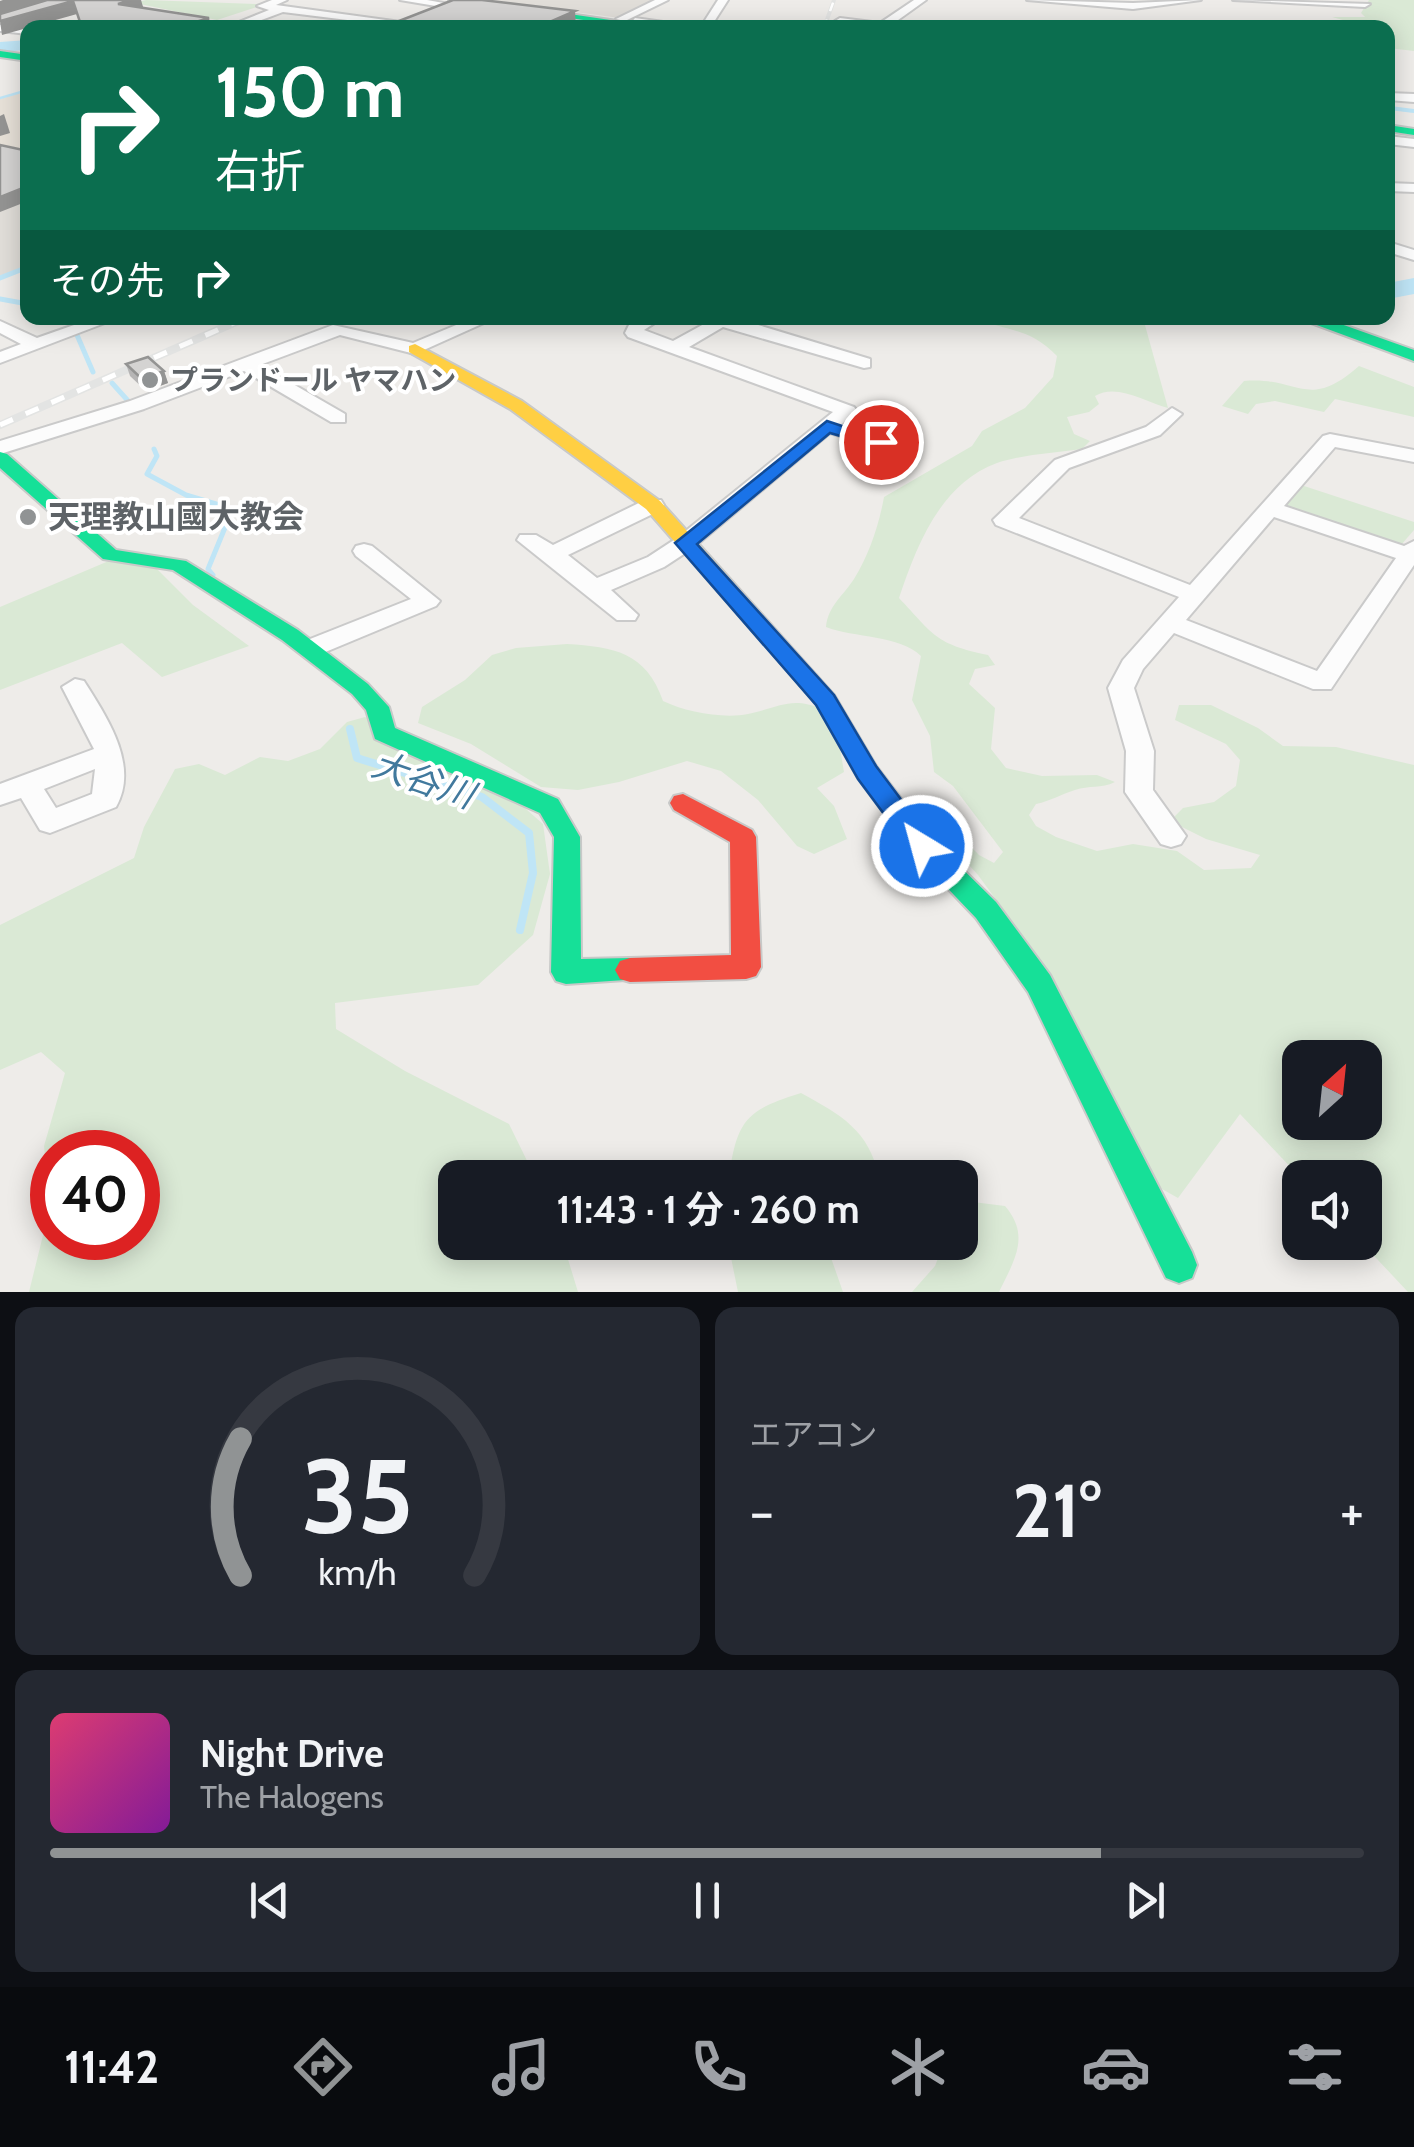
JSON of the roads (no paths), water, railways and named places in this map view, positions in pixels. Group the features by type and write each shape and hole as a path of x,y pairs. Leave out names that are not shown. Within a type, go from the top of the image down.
{"main road":[{"path":"425,0 601,20"},
{"path":"454,8 578,20"},
{"path":"1330,325 1414,356"},
{"path":"415,350 516,405 654,505 826,700 867,772 922,846 986,910 1038,984 1178,1265"},
{"path":"0,458 110,555 179,565 216,581 315,646 377,706 384,733 550,806 567,836 566,972 746,966 743,837 683,803"}],"street":[{"path":"302,20 347,0"},
{"path":"357,18 405,0 454,8"},
{"path":"632,20 664,0"},
{"path":"891,20 921,0"},
{"path":"1032,0 1133,6 1196,0"},
{"path":"1238,0 1364,4"},
{"path":"247,20 281,4 375,20"},
{"path":"478,5 564,20"},
{"path":"412,20 478,5 602,20"},
{"path":"0,25 17,17"},
{"path":"0,358 89,325"},
{"path":"0,448 132,407 339,328 415,350 470,325"},
{"path":"595,588 656,562 686,543 846,411 634,334 640,325"},
{"path":"674,348 714,325"},
{"path":"743,325 864,363"},
{"path":"0,326 36,344"},
{"path":"246,365 339,417"},
{"path":"1172,414 1153,431 1062,464 1004,520 1193,594"},
{"path":"827,426 908,450"},
{"path":"1171,836 1139,792 1140,751 1122,688 1132,666 1330,440 1414,456"},
{"path":"552,554 654,505"},
{"path":"1168,622 1322,683 1412,551 1269,508"},
{"path":"528,540 552,554 626,616"},
{"path":"315,646 428,601 364,552"},
{"path":"75,686 110,753 106,800 50,822 14,790 110,753"}],"waterway":[{"path":"0,47 20,46"},
{"name":"大谷川","path":"0,98 20,92"},
{"path":"1395,109 1411,111"},
{"path":"1395,109 1414,111"},
{"name":"大谷川","path":"0,278 20,270"},
{"path":"1395,290 1414,286"},
{"name":"大谷川","path":"0,299 20,303"},
{"name":"大谷川","path":"77,335 93,372"},
{"name":"大谷川","path":"112,383 130,403"},
{"name":"大谷川","path":"154,449 157,456 147,474 186,495 226,507 231,513 208,569 213,575"},
{"name":"大谷川","path":"350,729 357,758 482,797 529,833 533,873 520,930"}],"railway":[{"path":"827,20 834,0"},
{"path":"0,425 229,325"}],"place":[{"name":"プランドール ヤマハン","path":"150,380"},
{"name":"天理教山國大教会","path":"28,517"}]}
